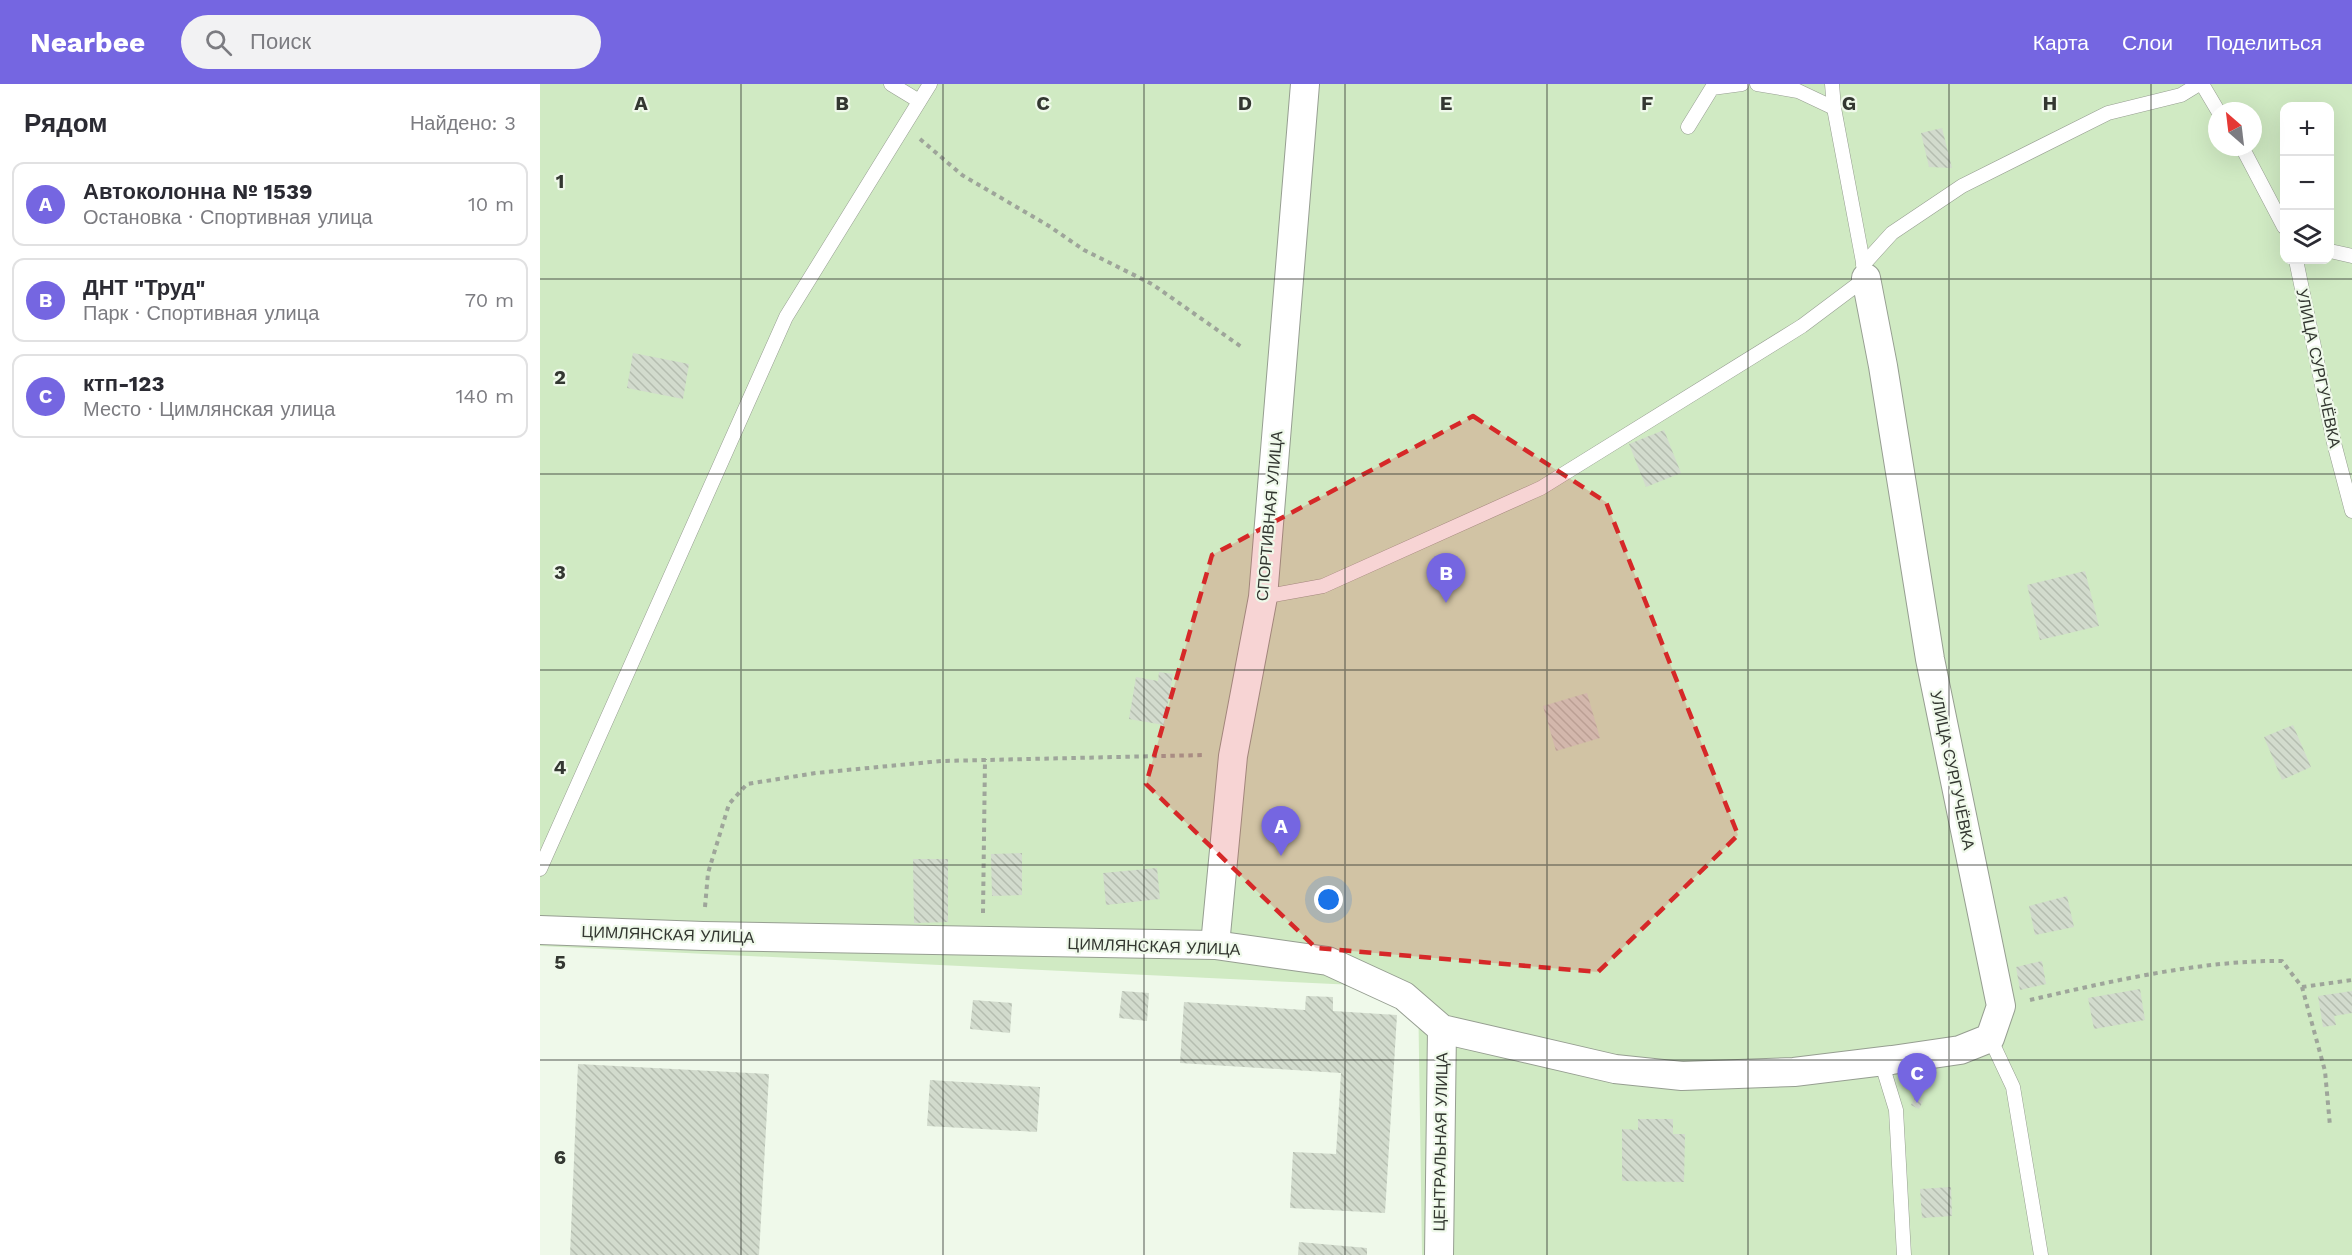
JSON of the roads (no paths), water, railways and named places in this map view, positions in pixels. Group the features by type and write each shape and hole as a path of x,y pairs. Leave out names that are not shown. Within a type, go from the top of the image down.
{"street":[{"name":"СПОРТИВНАЯ УЛИЦА","path":"1215,945 1233,756 1263,597 1305,84"},
{"name":"УЛИЦА СУРГУЧЁВКА","path":"1864,271 1883,366 1930,659 2001,1006 1990,1038"},
{"name":"ЦИМЛЯНСКАЯ УЛИЦА","path":"540,930 704,936 1215,945 1328,961 1404,996 1442,1029 1615,1069 1683,1076 1794,1072 1960,1050 1990,1038"},
{"name":"ЦЕНТРАЛЬНАЯ УЛИЦА","path":"1439,1255 1442,1029"}],"lane":[{"path":"891,84 919,101"},
{"path":"540,869 786,317 930,84"},
{"path":"1689,127 1712,88 1742,84"},
{"path":"1756,84 1798,91 1834,108"},
{"path":"1832,84 1834,108 1864,271"},
{"path":"1263,597 1323,586 1541,488 1802,326 1864,271 1892,233 1962,186 2108,113 2181,95 2200,84 2212,102"},
{"path":"2247,156 2280,219"},
{"path":"2334,252 2352,256"},
{"name":"УЛИЦА СУРГУЧЁВКА","path":"2297,264 2334,443 2352,512"},
{"path":"1990,1038 2013,1087 2041,1255"},
{"path":"1881,1061 1896,1110 1904,1255"}],"place":[{"name":"ДНТ \"Труд\"","path":"1446,603"},
{"name":"Автоколонна № 1539","path":"1281,856"},
{"name":"ктп-123","path":"1917,1103"}]}
